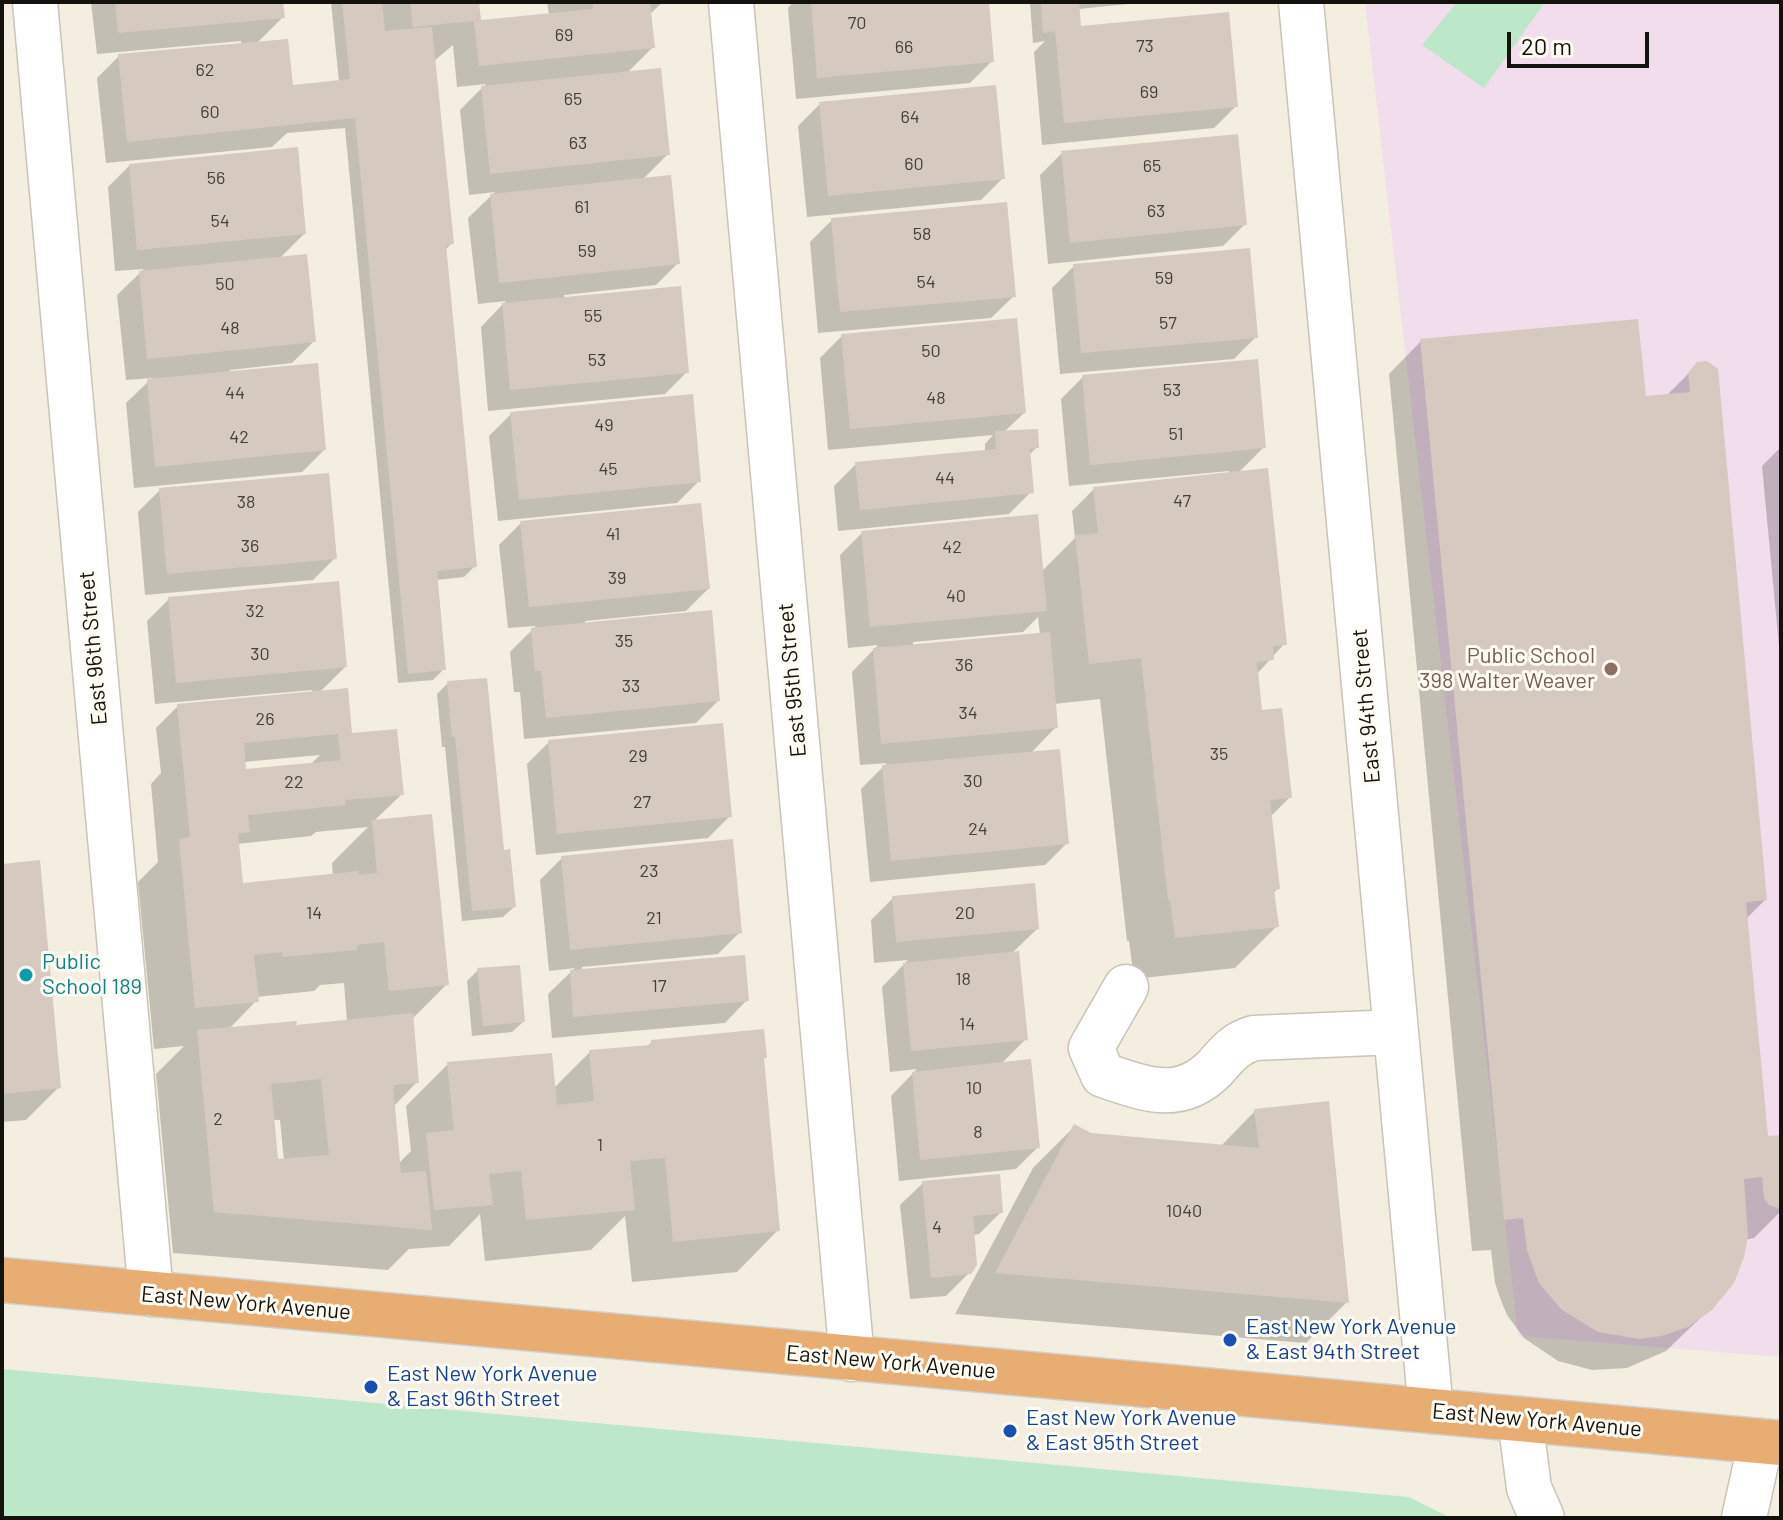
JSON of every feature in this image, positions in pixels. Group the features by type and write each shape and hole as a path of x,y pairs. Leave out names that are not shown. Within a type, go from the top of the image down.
{"main road":[{"name":"East New York Avenue","path":"2,1280 1771,1442"}],"street":[{"name":"East 96th Street","path":"35,2 151,1294"},
{"name":"East 95th Street","path":"731,2 852,1359"},
{"name":"East 94th Street","path":"1301,2 1431,1411"},
{"path":"1126,987 1091,1048 1103,1075 1151,1091 1181,1089 1202,1081 1239,1042 1254,1038 1396,1032"},
{"path":"1520,1419 1529,1488 1542,1518"},
{"path":"1744,1518 1771,1442"}],"shaded area":[{"name":"Public School 398 Walter Weaver","path":"1365,2 1781,2 1781,1357 1518,1336"}],"green space":[{"path":"1457,2 1545,2 1484,88 1422,45"},
{"path":"2,1369 1409,1497 1451,1518 2,1518"}],"building":[{"path":"115,2 283,2 285,18 118,33"},
{"path":"342,2 382,2 385,31 432,27 454,244 446,245 477,567 437,571 446,670 408,674 355,118 127,142 118,54 288,39 293,85 350,79"},
{"path":"410,2 479,2 481,20 593,9 593,2 650,2 655,48 479,66 474,21 413,27"},
{"path":"811,2 989,2 994,62 817,78"},
{"path":"1041,2 1079,2 1081,26 1229,12 1238,107 1064,123 1055,31 1043,33"},
{"path":"661,68 670,155 490,174 481,86"},
{"path":"996,85 1005,179 828,196 819,102"},
{"path":"1238,134 1247,225 1070,243 1061,151"},
{"path":"298,147 306,234 137,250 129,164"},
{"path":"671,175 680,264 499,283 490,194"},
{"path":"1007,202 1016,297 840,312 831,218"},
{"path":"1250,248 1258,338 1081,353 1073,264"},
{"path":"307,254 316,342 147,359 139,271"},
{"path":"681,286 689,373 510,390 502,303"},
{"path":"1017,318 1026,413 850,429 841,334"},
{"path":"1638,319 1646,396 1690,392 1688,373 1697,362 1707,361 1718,369 1767,900 1746,902 1768,1136 1781,1135 1781,1209 1769,1205 1764,1198 1762,1177 1744,1179 1748,1236 1734,1283 1712,1310 1688,1327 1640,1339 1598,1332 1562,1310 1539,1283 1527,1250 1523,1218 1504,1220 1420,339"},
{"path":"1258,359 1266,448 1090,465 1082,375"},
{"path":"318,363 326,450 155,467 147,379"},
{"path":"693,394 701,482 519,500 510,412"},
{"path":"1038,429 1039,448 1030,449 1034,493 860,510 855,462 996,449 995,431"},
{"path":"1268,468 1287,645 1273,646 1274,660 1257,662 1262,710 1282,708 1292,798 1270,800 1280,889 1274,890 1279,927 1175,938 1141,658 1089,664 1075,535 1098,533 1093,487"},
{"path":"329,473 337,559 167,574 159,488"},
{"path":"701,503 710,589 529,607 520,521"},
{"path":"1038,514 1047,611 870,627 861,531"},
{"path":"339,581 347,667 176,683 168,597"},
{"path":"712,610 720,701 546,718 541,671 535,671 531,628"},
{"path":"1050,632 1058,728 881,744 873,648"},
{"path":"487,678 504,850 510,849 516,907 472,911 447,681"},
{"path":"348,688 352,733 397,729 404,795 345,800 345,805 248,815 250,832 238,833 243,883 359,871 359,875 377,873 372,820 432,814 449,985 389,991 384,942 357,945 357,950 282,957 282,952 254,955 259,1002 195,1008 179,839 190,837 177,704","holes":["338,734 341,760 246,769 244,743"]},
{"path":"723,723 732,817 557,834 548,740"},
{"path":"1060,749 1069,844 891,861 882,765"},
{"path":"733,839 742,933 570,950 561,856"},
{"name":"Public School 189","path":"40,860 61,1088 2,1094 2,864"},
{"path":"1035,883 1039,929 896,942 892,896"},
{"path":"1019,951 1028,1040 911,1051 903,963"},
{"path":"745,955 749,1001 573,1017 570,970"},
{"path":"520,965 525,1022 483,1026 477,968"},
{"path":"413,1013 419,1083 393,1085 401,1173 426,1171 432,1230 214,1212 197,1030 297,1021 296,1025","holes":["321,1079 329,1155 278,1159 271,1084"]},
{"path":"764,1029 780,1231 673,1242 665,1158 630,1161 635,1210 526,1220 521,1171 489,1174 493,1205 434,1210 426,1133 454,1130 447,1062 552,1053 557,1105 594,1101 589,1050 651,1045 651,1040"},
{"path":"1031,1059 1040,1148 920,1160 912,1072"},
{"path":"1329,1101 1349,1303 995,1273 1074,1124 1091,1133 1259,1148 1254,1109"},
{"path":"1000,1174 1003,1213 973,1216 977,1265 971,1274 931,1278 922,1181"}],"place":[{"name":"Public School 398 Walter Weaver","path":"1611,669"},
{"name":"Public School 189","path":"26,975"},
{"name":"East New York Avenue & East 94th Street","path":"1230,1340"},
{"name":"East New York Avenue & East 96th Street","path":"371,1387"},
{"name":"East New York Avenue & East 95th Street","path":"1010,1431"}]}
